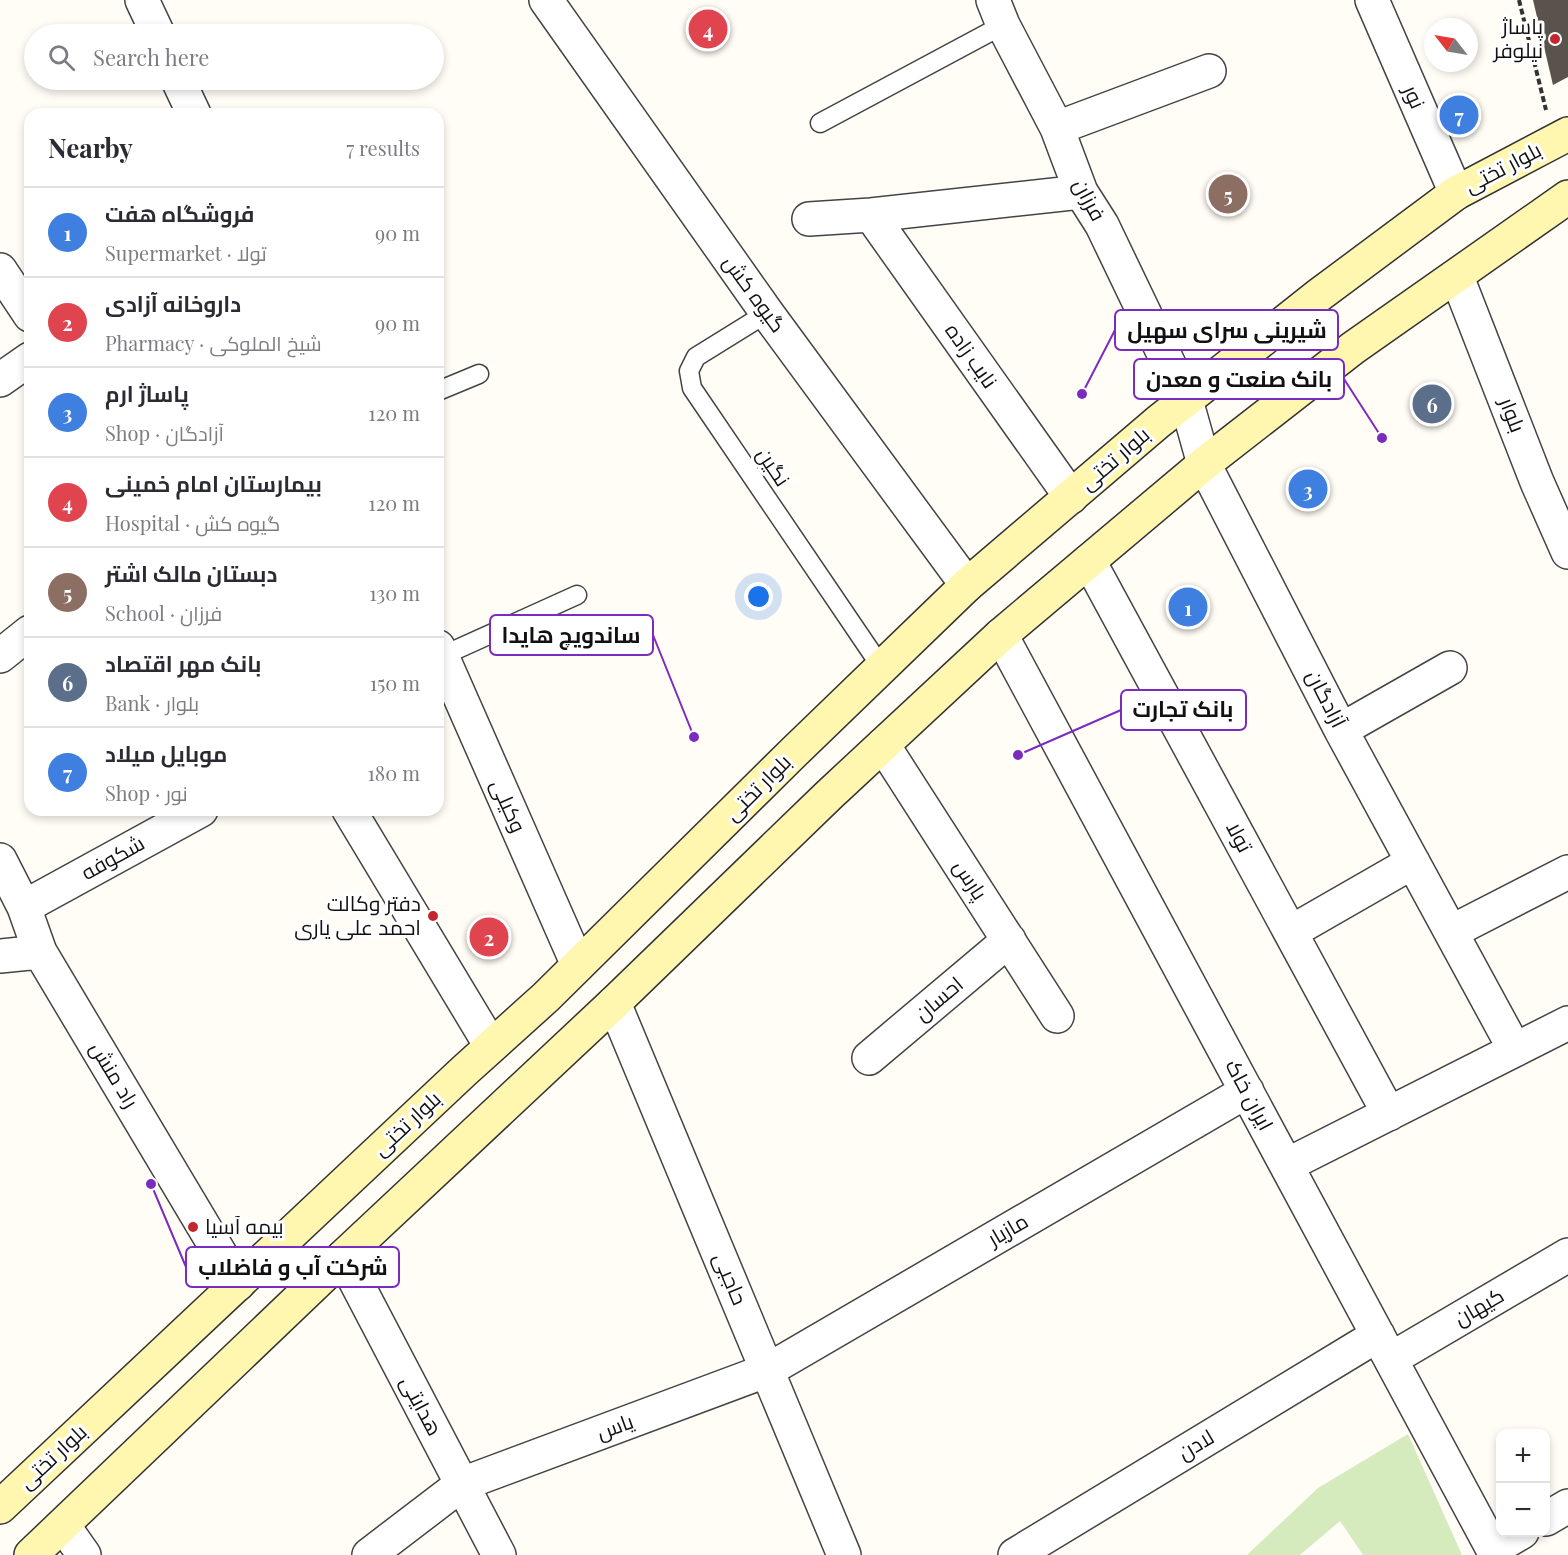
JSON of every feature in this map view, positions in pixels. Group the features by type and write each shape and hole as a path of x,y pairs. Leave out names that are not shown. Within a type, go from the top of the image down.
{"main road":[{"name":"بلوار تختی","path":"0,1507 578,965 967,585 1186,400 1319,295 1456,193 1561,137"},
{"path":"31,1555 1001,635 1204,464 1353,348 1568,197"},
{"path":"491,1046 520,1091"}],"street":[{"name":"گیوه کش","path":"546,0 767,313 967,585"},
{"name":"نور","path":"1371,0 1456,193"},
{"name":"فرزان","path":"998,12 1057,128 1081,192 1102,225 1186,400 1204,464"},
{"path":"1057,128 1209,71"},
{"path":"183,90 191,108"},
{"path":"809,219 870,215 1081,192"},
{"name":"نایب زاده","path":"870,215 1071,497"},
{"path":"0,270 24,306"},
{"name":"بلوار","path":"1457,277 1568,552"},
{"path":"0,380 24,363"},
{"name":"آزادگان","path":"1204,464 1341,730 1515,1050"},
{"name":"تولا","path":"1089,561 1389,1114"},
{"name":"ایران خاک","path":"1001,635 1494,1552"},
{"path":"0,656 24,637"},
{"name":"وکیلی","path":"444,660 578,965"},
{"path":"1341,730 1450,668"},
{"name":"پارس","path":"883,745 1057,1016"},
{"name":"شکوفه","path":"24,907 190,816"},
{"path":"353,816 491,1046"},
{"name":"راد منش","path":"0,860 24,907 40,952 238,1284"},
{"path":"1291,932 1413,862"},
{"path":"1451,932 1568,872"},
{"name":"احسان","path":"869,1058 1009,940"},
{"path":"0,956 40,952"},
{"name":"حاجبی","path":"614,1003 844,1555"},
{"path":"1287,1165 1568,1023"},
{"name":"مازیار","path":"768,1370 1247,1091"},
{"name":"کیهان","path":"1384,1347 1568,1255"},
{"name":"هدایتی","path":"343,1257 499,1555"},
{"name":"لادن","path":"1015,1555 1384,1347"},
{"name":"یاس","path":"369,1555 462,1484 768,1370"},
{"path":"1550,1516 1568,1506"},
{"path":"63,1525 84,1555"},
{"path":"1494,1552 1516,1537"}],"lane":[{"path":"820,123 998,12"},
{"name":"نگین","path":"767,313 696,357 689,371 692,388 882,668"},
{"path":"444,389 479,374"},
{"path":"444,649 576,595"}],"path":[{"path":"1520,0 1561,137"}],"green space":[{"path":"1408,1434 1462,1555 1363,1555 1340,1521 1300,1555 1247,1555 1318,1488"}],"building":[{"name":"پاساژ نیلوفر","path":"1533,0 1568,0 1568,77 1553,85"}],"place":[{"name":"بیمارستان امام خمینی","path":"708,29"},
{"name":"پاساژ نیلوفر","path":"1555,39"},
{"name":"موبایل میلاد","path":"1459,115"},
{"name":"دبستان مالک اشتر","path":"1228,194"},
{"name":"شیرینی سرای سهیل","path":"1082,394"},
{"name":"بانک مهر اقتصاد","path":"1432,404"},
{"name":"بانک صنعت و معدن","path":"1382,438"},
{"name":"پاساژ ارم","path":"1308,489"},
{"name":"فروشگاه هفت","path":"1188,607"},
{"name":"ساندویچ هایدا","path":"694,737"},
{"name":"بانک تجارت","path":"1018,755"},
{"name":"دفتر وکالت احمد علی یاری","path":"433,916"},
{"name":"داروخانه آزادی","path":"489,937"},
{"name":"شرکت آب و فاضلاب","path":"151,1184"},
{"name":"بیمه آسیا","path":"193,1227"}]}
